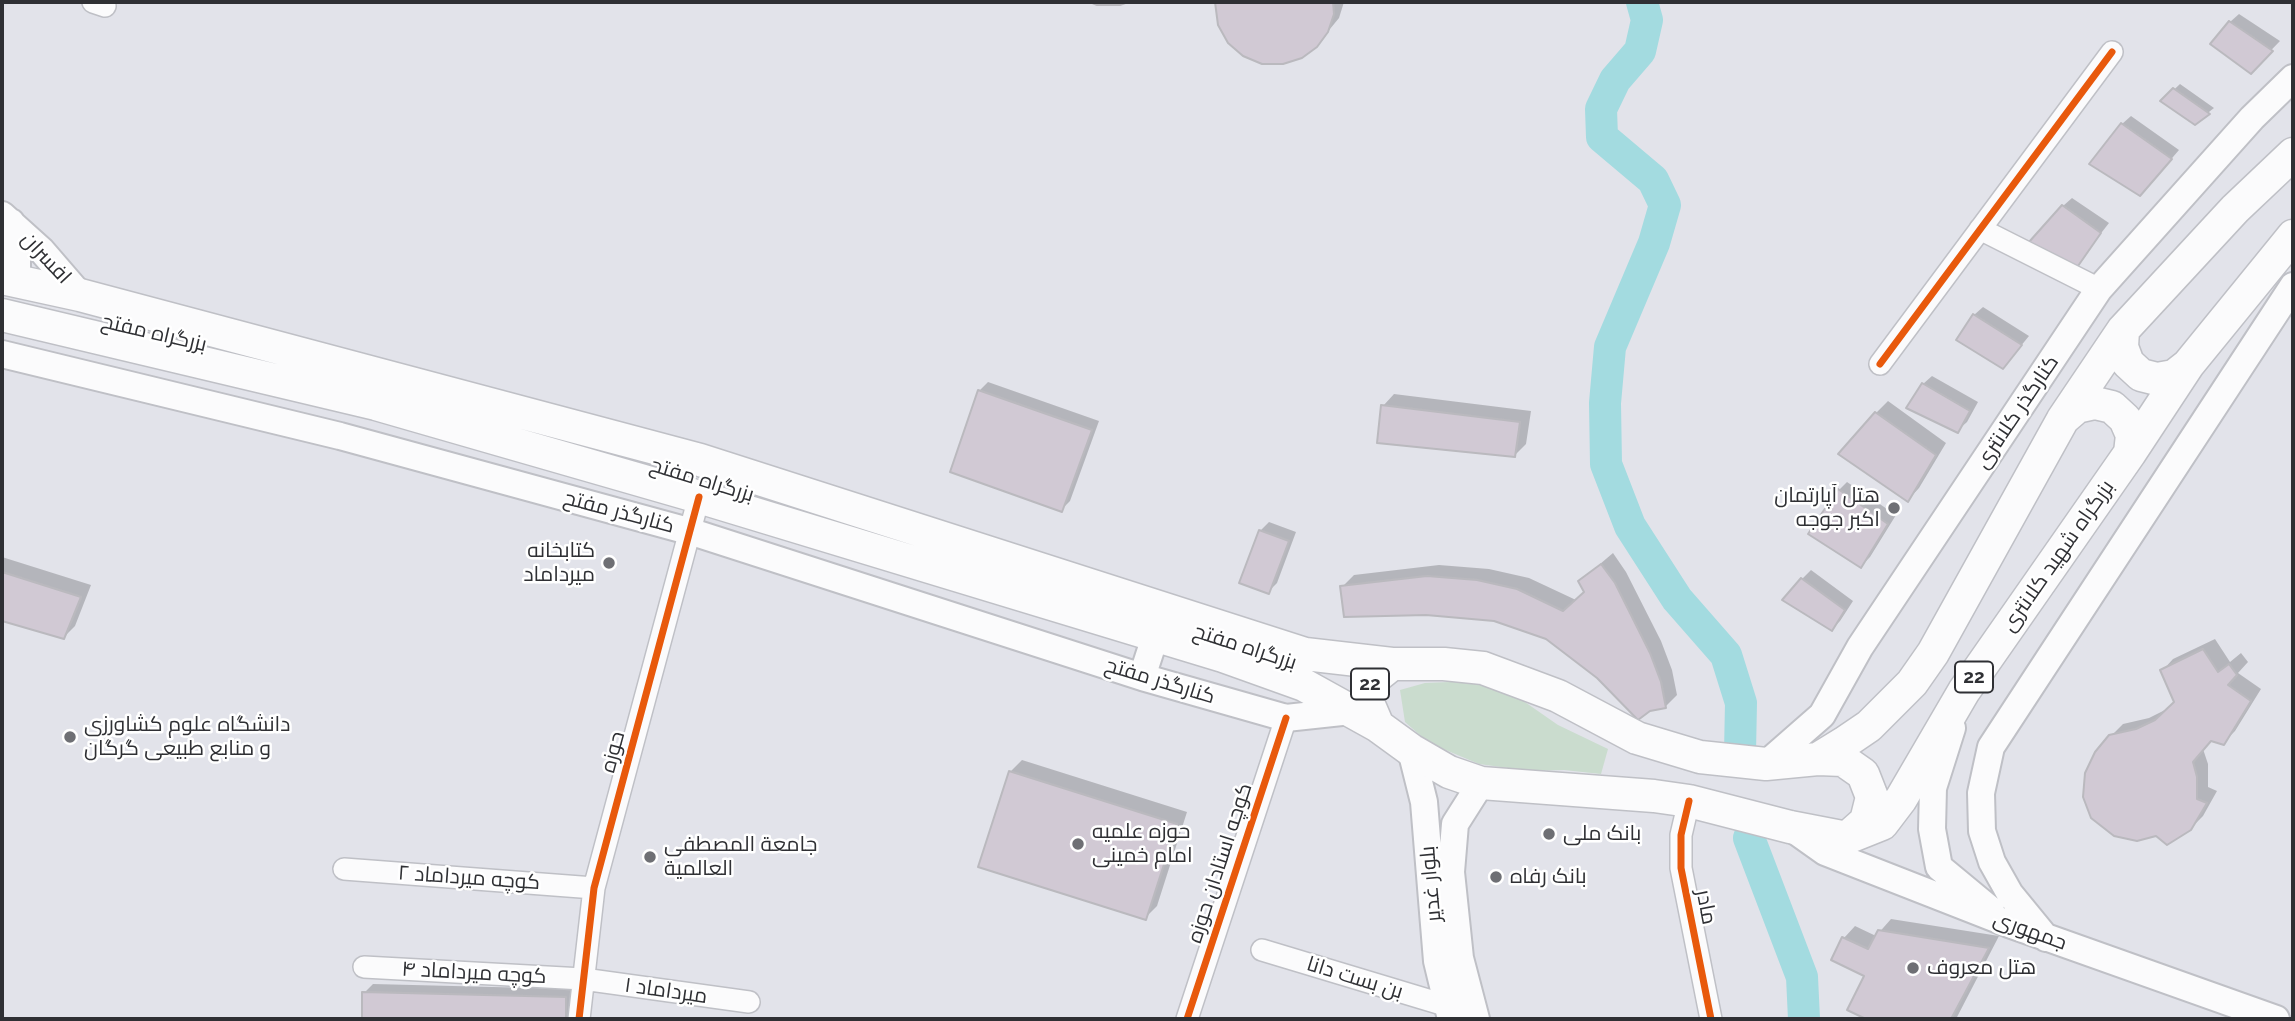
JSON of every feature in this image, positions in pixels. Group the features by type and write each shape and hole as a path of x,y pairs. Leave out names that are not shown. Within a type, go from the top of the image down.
{"highway":[{"name":"22","path":"1847,838 1790,827 1689,801 1481,783 1449,772 1411,750 1378,726 1366,698 1372,680 1392,664 1444,664 1483,668 1558,696 1637,738 1700,757 1766,764 1818,759 1869,726 1912,683 1933,653 2063,419 2123,330 2235,209 2293,154"},
{"name":"بزرگراه شهید کلانتری","path":"1847,838 1882,824 1902,799 1964,691 2188,365 2293,236"},
{"name":"بزرگراه مفتح","path":"8,279 80,295 699,460 1305,654 1392,664"},
{"name":"بزرگراه مفتح","path":"2,315 376,404 699,497 1223,656 1304,685 1378,726"},
{"path":"2123,330 2122,347 2128,363 2141,374 2157,379 2174,376 2188,365"},
{"path":"2063,419 2077,407 2095,402 2112,407 2126,419 2132,435 2130,453"},
{"path":"1818,759 1843,760 1863,774 1872,797 1866,821 1847,838"}],"main road":[{"name":"کنارگذر کلانتری","path":"1766,764 1822,715 1860,647 2099,289 2252,118 2293,78"},
{"name":"افسران","path":"6,218 17,257 18,271 8,279"},
{"name":"افسران","path":"6,218 42,251 80,295"},
{"path":"2046,938 2010,894 1992,862 1982,831 1981,793 1991,747 2293,285"},
{"name":"کنارگذر مفتح","path":"2,354 340,436 692,532 1142,677 1286,718 1351,711"},
{"path":"1142,677 1155,637"},
{"path":"1964,691 1933,788 1931,829 1939,867 2009,924"},
{"name":"بلوار غدیر","path":"1411,750 1424,802 1437,961 1450,1013"},
{"name":"بلوار غدیر","path":"1476,1019 1460,958 1451,872 1455,824 1481,783"},
{"name":"جمهوری","path":"1790,827 1825,852 2046,938 2270,1018"}],"street":[{"path":"1880,364 2112,52"},
{"path":"1980,229 2099,289"},
{"name":"حوزه","path":"579,1019 594,888 692,532 699,497"},
{"name":"کوچه استادان حوزه","path":"1188,1019 1286,718"},
{"name":"مادر","path":"1689,801 1681,835 1681,868 1711,1019"},
{"name":"کوچه میرداماد ۲","path":"344,869 594,888"},
{"name":"بن بست دانا","path":"1262,950 1450,1013"},
{"name":"کوچه میرداماد ۴","path":"364,967 583,979"},
{"name":"۱ میرداماد","path":"583,979 749,1002"}],"green space":[{"path":"1473,681 1522,700 1558,725 1608,749 1601,774 1564,770 1530,771 1479,764 1429,743 1405,722 1400,690 1425,683"}],"building":[{"path":"1090,2 1128,2 1120,5 1097,5"},
{"path":"1215,2 1333,2 1334,14 1328,32 1317,47 1302,58 1283,64 1262,64 1243,56 1228,43 1218,25"},
{"path":"2229,21 2273,51 2251,74 2210,44"},
{"path":"2173,88 2210,114 2195,125 2160,101"},
{"path":"2121,123 2172,159 2140,196 2089,164"},
{"path":"2062,205 2101,233 2078,266 2062,266 2029,242"},
{"path":"1973,314 2022,345 2003,369 1956,340"},
{"path":"1922,383 1970,411 1958,433 1906,408"},
{"path":"978,390 1092,430 1062,512 950,472"},
{"path":"1381,405 1520,422 1515,457 1377,443"},
{"path":"1875,412 1936,455 1908,502 1838,454"},
{"path":"1838,489 1888,524 1861,568 1808,534"},
{"path":"1259,530 1289,541 1269,594 1239,583"},
{"path":"1601,564 1615,583 1650,653 1661,682 1666,708 1650,711 1638,720 1597,678 1546,639 1494,621 1426,615 1344,617 1340,586 1427,576 1477,580 1517,589 1563,611 1584,592 1578,581"},
{"path":"2,572 81,597 64,639 2,621"},
{"path":"1801,578 1845,610 1832,631 1782,600"},
{"path":"2203,649 2218,672 2229,664 2237,675 2228,685 2251,701 2224,745 2211,741 2193,762 2197,777 2197,799 2207,803 2191,830 2167,845 2156,836 2137,841 2114,836 2091,818 2083,797 2085,773 2095,752 2109,735 2136,729 2155,720 2174,702 2160,670"},
{"path":"1009,771 1177,824 1146,920 978,867"},
{"name":"هتل معروف","path":"1878,930 1989,948 1951,1019 1866,1019 1847,1010 1864,976 1831,960 1842,937 1868,949"},
{"path":"362,992 566,997 566,1019 362,1019"}],"waterway":[{"path":"1642,2 1647,20 1640,51 1615,80 1601,109 1602,137 1653,180 1665,205 1654,243 1610,347 1605,403 1606,464 1630,526 1677,599 1726,655 1741,703 1740,752"},
{"path":"1749,838 1802,977 1804,1019"}],"cycle path":[{"path":"1880,364 2112,52"},
{"path":"579,1019 594,888 699,497"},
{"path":"1187,1019 1286,718"},
{"path":"1689,801 1681,835 1681,868 1711,1019"}],"place":[{"name":"هتل آپارتمان اکبر جوجه","path":"1894,508"},
{"name":"کتابخانه میرداماد","path":"609,563"},
{"name":"دانشگاه علوم کشاورزی و منابع طبیعی گرگان","path":"70,737"},
{"name":"بانک ملی","path":"1549,834"},
{"name":"حوزه علمیه امام خمینی","path":"1078,844"},
{"name":"جامعة المصطفی العالمیة","path":"650,857"},
{"name":"بانک رفاه","path":"1496,877"},
{"name":"هتل معروف","path":"1913,968"}]}
